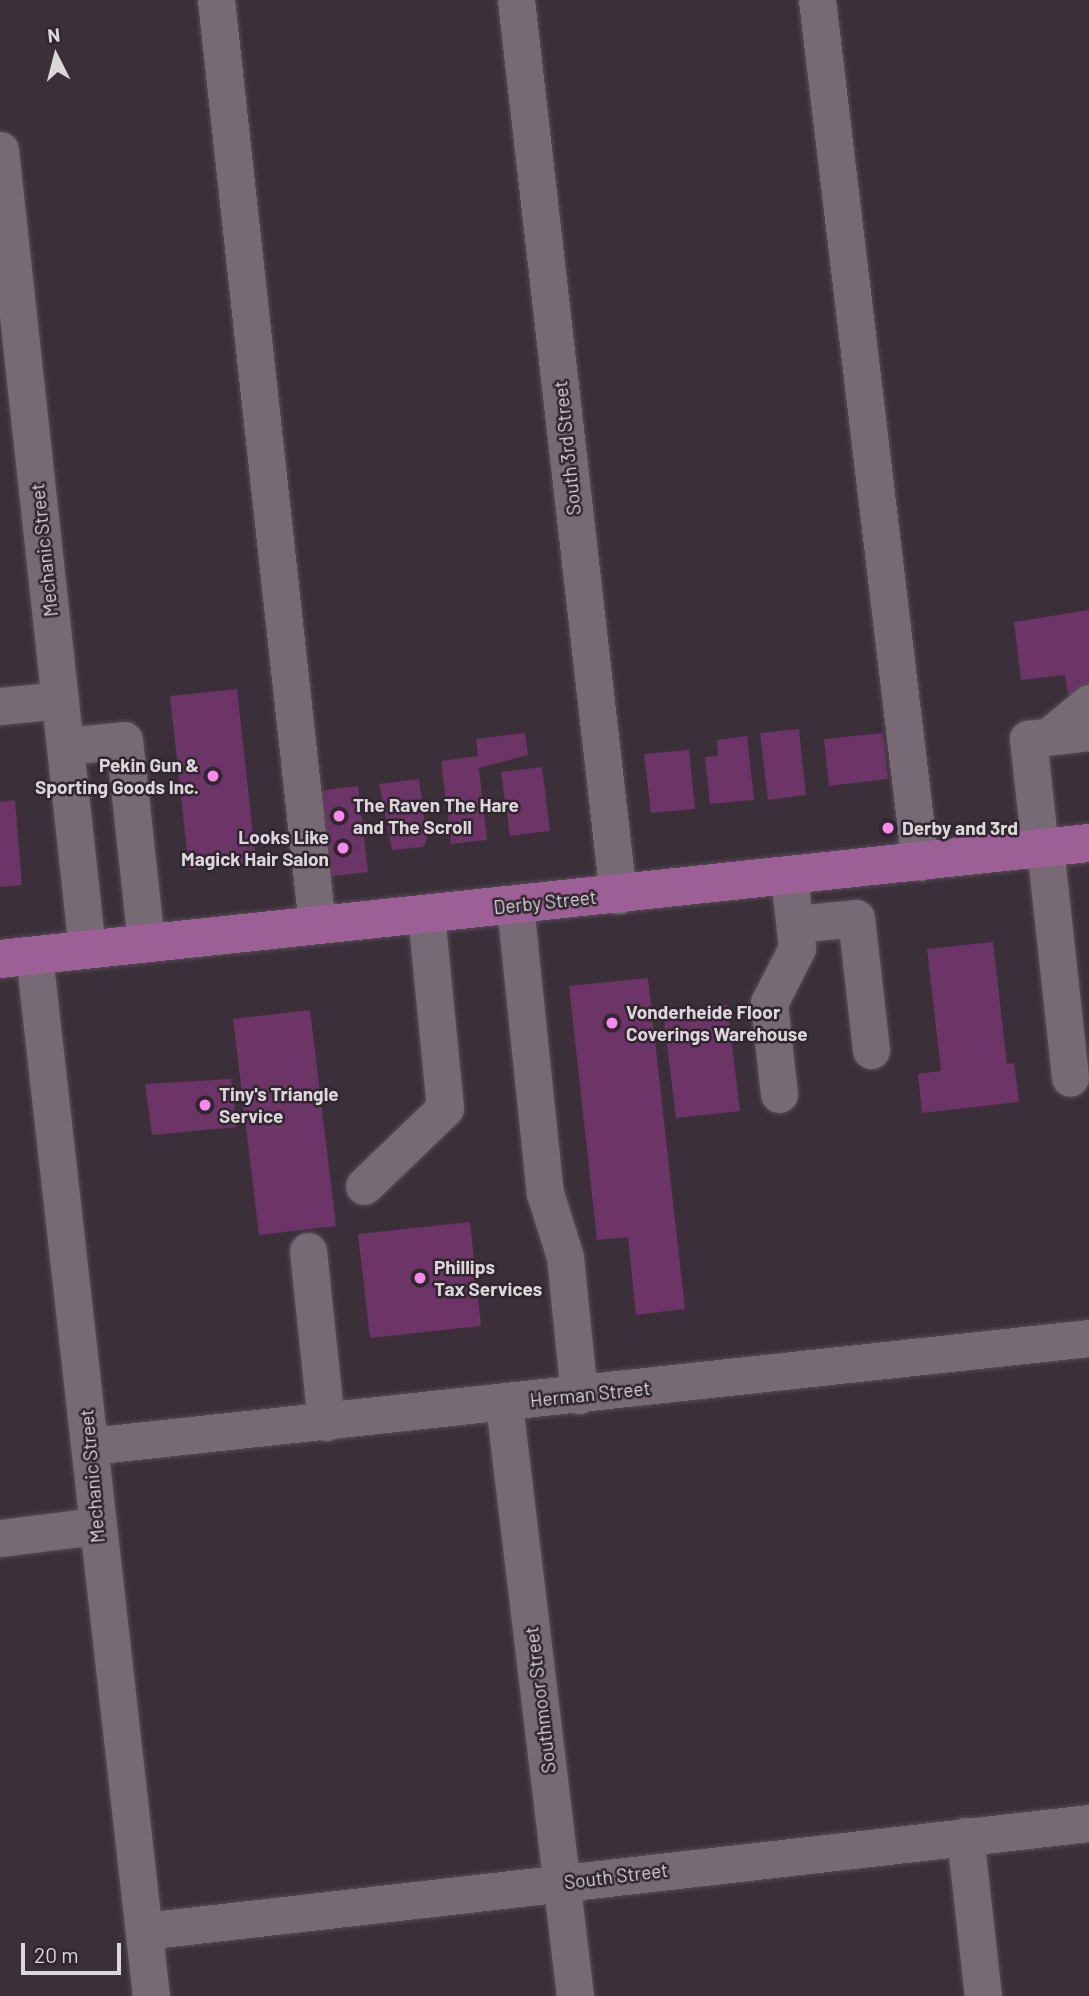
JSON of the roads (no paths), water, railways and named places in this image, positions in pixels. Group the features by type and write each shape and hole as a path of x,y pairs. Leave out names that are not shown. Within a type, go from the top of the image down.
{"main road":[{"name":"Derby Street","path":"17,957 1089,843"}],"street":[{"path":"216,0 317,925"},
{"name":"South 3rd Street","path":"516,0 618,895"},
{"path":"817,0 920,862"},
{"name":"Mechanic Street","path":"0,150 87,949"},
{"path":"0,706 60,699"},
{"path":"1049,736 1089,703"},
{"path":"1070,1078 1028,738 1089,732"},
{"path":"65,746 124,740 146,943"},
{"path":"779,1094 769,1003 797,948 789,876"},
{"path":"515,905 545,1193 565,1257 579,1395"},
{"path":"364,1186 445,1108 426,914"},
{"path":"795,924 856,918 872,1050"},
{"name":"Mechanic Street","path":"17,957 90,1446 96,1526 151,1996"},
{"path":"308,1251 326,1422"},
{"name":"Herman Street","path":"90,1446 504,1404 1089,1338"},
{"name":"Southmoor Street","path":"504,1404 575,1996"},
{"path":"0,1538 96,1526"},
{"name":"South Street","path":"144,1931 1089,1823"},
{"path":"965,1836 983,1996"}],"place":[{"name":"Pekin Gun & Sporting Goods Inc.","path":"213,776"},
{"name":"The Raven The Hare and The Scroll","path":"339,816"},
{"name":"Derby and 3rd","path":"888,828"},
{"name":"Looks Like Magick Hair Salon","path":"343,848"},
{"name":"Vonderheide Floor Coverings Warehouse","path":"612,1023"},
{"name":"Tiny's Triangle Service","path":"205,1105"},
{"name":"Phillips Tax Services","path":"420,1278"}]}
